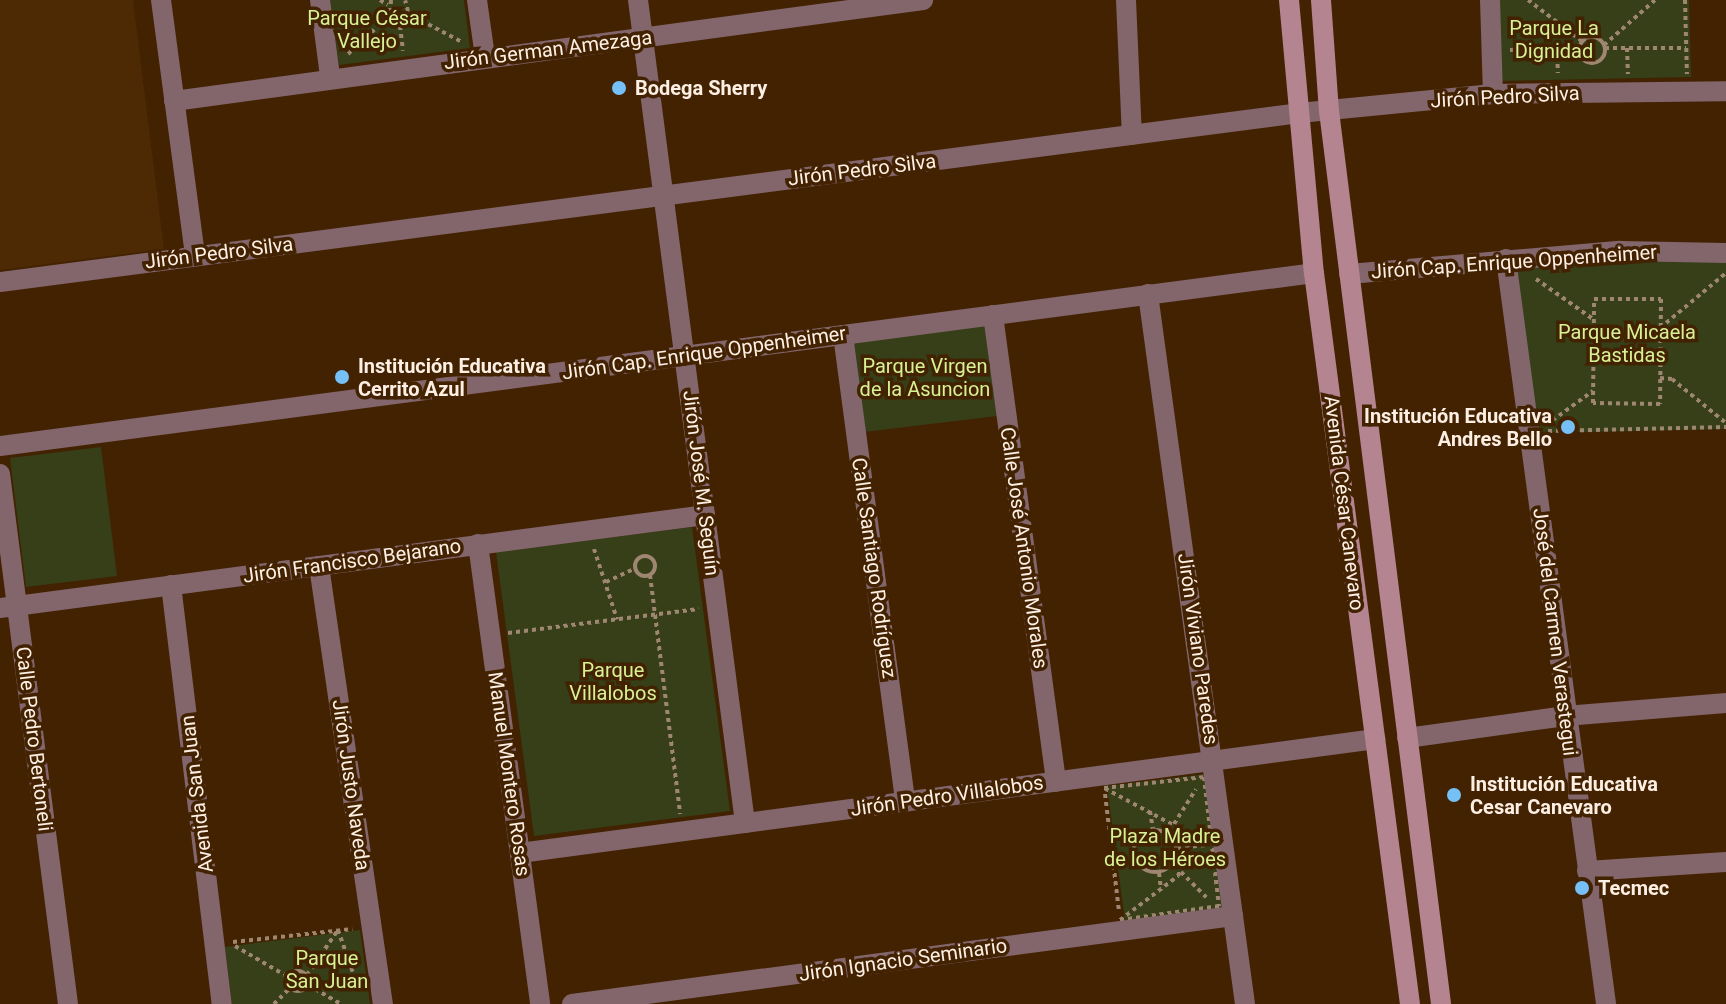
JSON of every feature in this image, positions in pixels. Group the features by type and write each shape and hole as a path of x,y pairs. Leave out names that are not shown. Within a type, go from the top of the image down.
{"main road":[{"name":"Avenida César Canevaro","path":"1289,0 1314,273 1410,1004"},
{"name":"Avenida César Canevaro","path":"1321,0 1329,111 1441,1004"}],"street":[{"path":"161,0 195,256"},
{"path":"320,0 330,76"},
{"path":"477,0 485,57"},
{"name":"Jirón José M. Seguín","path":"638,0 705,515 708,608 745,823"},
{"name":"Jirón German Amezaga","path":"174,101 330,76 642,39 923,0"},
{"path":"1126,0 1132,135"},
{"path":"1490,0 1493,94"},
{"name":"Jirón Pedro Silva","path":"0,282 1299,113 1493,94 1726,91"},
{"name":"Jirón Cap. Enrique Oppenheimer","path":"1349,274 1620,251 1726,253"},
{"name":"José del Carmen Verastegui","path":"1506,259 1606,1004"},
{"name":"Jirón Cap. Enrique Oppenheimer","path":"0,446 1314,273"},
{"name":"Jirón Viviano Paredes","path":"1148,294 1214,761 1225,913 1245,1004"},
{"name":"Calle José Antonio Morales","path":"993,315 1056,782"},
{"name":"Calle Santiago Rodríguez","path":"843,335 905,802"},
{"name":"Calle Pedro Bertoneli","path":"0,474 8,606 68,1004"},
{"name":"Jirón Francisco Bejarano","path":"8,606 705,515"},
{"name":"Manuel Montero Rosas","path":"478,544 540,1004"},
{"name":"Jirón Justo Naveda","path":"319,566 383,1004"},
{"name":"Avenida San Juan","path":"171,585 222,1004"},
{"path":"1407,738 1565,716 1726,703"},
{"name":"Jirón Pedro Villalobos","path":"520,853 681,823 745,823 1056,782 1104,782 1214,761 1375,739"},
{"path":"1587,871 1726,862"},
{"name":"Jirón Ignacio Seminario","path":"572,1004 1121,925 1225,913"}],"path":[{"path":"356,59 340,61 390,15 390,2 380,0"},
{"path":"406,0 407,13"},
{"path":"1528,0 1581,44 1582,57 1592,62 1601,58 1604,47 1655,0"},
{"path":"1672,76 1687,76 1685,0"},
{"path":"399,18 407,13"},
{"path":"407,13 467,45"},
{"path":"390,15 399,18"},
{"path":"399,18 403,53"},
{"path":"465,30 467,45"},
{"path":"1503,37 1503,50 1557,48 1581,44 1591,37 1604,47 1686,48"},
{"path":"454,46 467,45"},
{"path":"1557,48 1558,78"},
{"path":"1627,48 1628,76"},
{"path":"387,55 416,51"},
{"path":"1614,77 1643,76"},
{"path":"1545,78 1572,78"},
{"path":"1506,259 1593,319"},
{"path":"1660,328 1726,273"},
{"path":"1594,299 1661,299 1660,328 1660,404 1593,403 1594,299"},
{"path":"1660,378 1672,379 1726,425"},
{"path":"1593,391 1538,431 1726,425"},
{"path":"606,542 592,544 617,619"},
{"path":"606,582 636,568 641,558 651,558 655,567 650,575 681,823"},
{"path":"636,568 641,575 650,575"},
{"path":"698,593 708,608"},
{"path":"490,635 708,608"},
{"path":"702,624 708,608"},
{"path":"509,617 513,647"},
{"path":"1104,782 1204,777 1218,844 1225,913"},
{"path":"1104,782 1179,828 1189,847 1181,872 1121,925"},
{"path":"1104,782 1121,925"},
{"path":"1150,811 1153,830"},
{"path":"681,823 695,812"},
{"path":"665,815 681,823"},
{"path":"1153,830 1166,833 1177,848 1171,866 1159,873 1143,869 1135,857 1139,837 1153,830"},
{"path":"1177,848 1218,844"},
{"path":"1181,872 1225,913"},
{"path":"1159,873 1161,890"},
{"path":"1121,925 1225,913"},
{"path":"290,988 288,977 229,943 372,926"},
{"path":"308,985 307,975 338,930"},
{"path":"338,930 363,1004"},
{"path":"288,977 296,971 307,975"},
{"path":"290,988 300,992 308,985"},
{"path":"308,985 341,1004"},
{"path":"274,1004 290,988"}],"shaded area":[{"path":"0,0 133,0 164,249 0,270"}],"green space":[{"name":"Parque César Vallejo","path":"330,0 464,0 470,48 339,65"},
{"name":"Parque La Dignidad","path":"1499,0 1689,0 1691,77 1501,81"},
{"name":"Parque Micaela Bastidas","path":"1628,257 1726,262 1726,429 1535,433 1517,265"},
{"name":"Parque Virgen de la Asuncion","path":"985,325 997,416 864,432 852,341"},
{"path":"101,447 117,576 26,587 10,458"},
{"name":"Parque Villalobos","path":"692,527 730,811 534,836 496,552"},
{"name":"Plaza Madre de los Héroes","path":"1205,774 1223,908 1125,921 1107,786"},
{"name":"Parque San Juan","path":"360,930 370,1004 232,1004 225,947"}],"place":[{"name":"Bodega Sherry","path":"619,88"},
{"name":"Institución Educativa Cerrito Azul","path":"342,377"},
{"name":"Institución Educativa Andres Bello","path":"1568,427"},
{"name":"Institución Educativa Cesar Canevaro","path":"1454,795"},
{"name":"Tecmec","path":"1582,888"}]}
